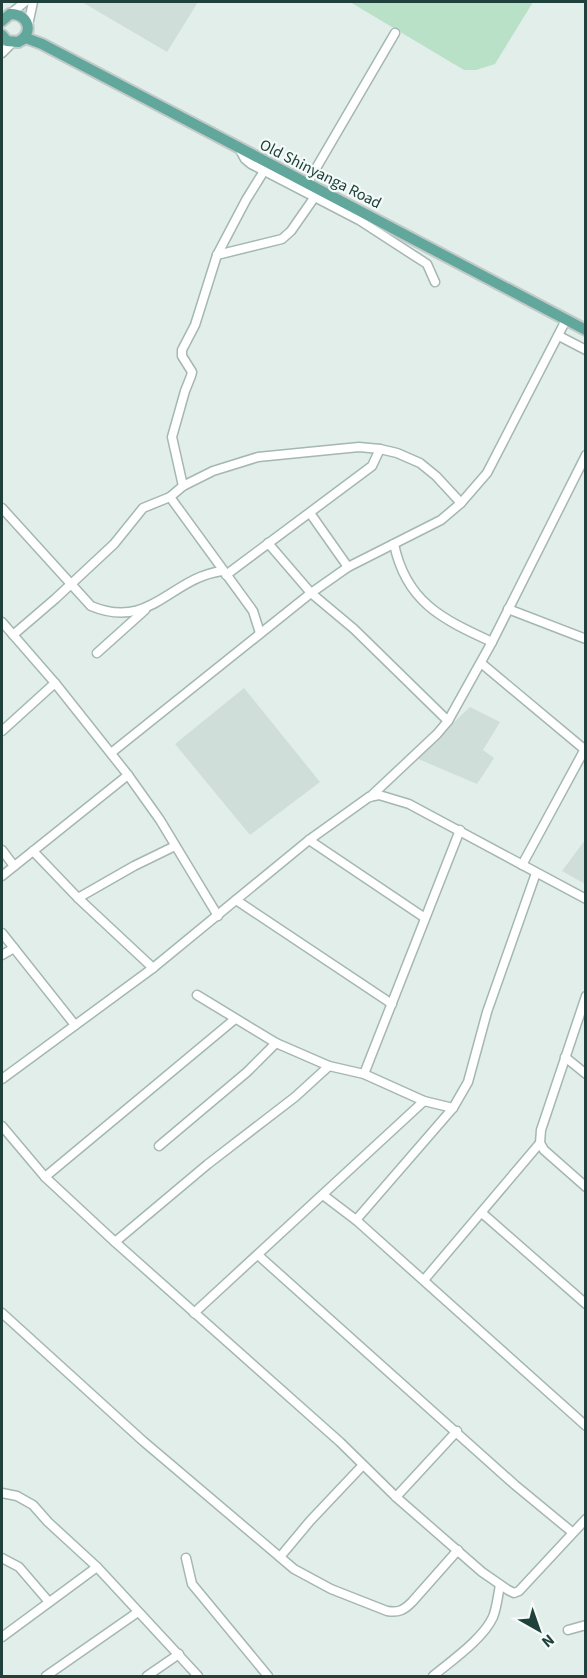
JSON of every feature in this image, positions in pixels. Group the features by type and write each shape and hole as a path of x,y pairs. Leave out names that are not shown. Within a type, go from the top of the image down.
{"main road":[{"name":"Old Shinyanga Road","path":"4,16 22,16 42,44"},
{"path":"2,35 7,40 15,42 26,35 28,25"},
{"name":"Old Shinyanga Road","path":"15,42 26,38 42,44 308,182 585,330"}],"street":[{"path":"4,16 25,2"},
{"path":"28,25 33,2"},
{"path":"308,182 395,33"},
{"path":"2,53 15,42"},
{"path":"239,148 245,159 264,171 359,220 427,264 435,282"},
{"path":"183,486 172,436 192,372 181,353 195,325 217,255 264,171"},
{"path":"217,255 282,239 291,231 314,198"},
{"path":"111,753 260,633 348,567 441,520 461,503 487,472 566,320"},
{"path":"559,336 585,350"},
{"path":"14,635 114,544 143,508 170,497 183,486 213,471 258,457 359,447 380,449 397,453 420,463 436,476 461,503"},
{"path":"97,653 145,609 200,575 224,573 268,543 372,466 380,449"},
{"path":"2,1079 153,968 309,840 369,797 437,734 448,721 481,663 585,455"},
{"path":"170,497 253,611 260,633"},
{"path":"2,508 91,606 123,613 145,609"},
{"path":"309,513 348,567"},
{"path":"268,543 311,594 354,629 448,721"},
{"path":"393,544 404,576 422,601 461,628 492,642"},
{"path":"508,609 585,639"},
{"path":"2,622 55,683 128,774 218,916"},
{"path":"481,663 585,748 522,865"},
{"path":"2,730 55,683"},
{"path":"2,876 128,774"},
{"path":"369,797 379,795 392,797 460,830 585,899"},
{"path":"364,1074 460,830"},
{"path":"309,840 425,918"},
{"path":"78,898 175,846"},
{"path":"2,850 14,866"},
{"path":"33,851 78,898 153,968"},
{"path":"356,1220 453,1108 468,1082 487,1012 536,873"},
{"path":"236,900 392,1004"},
{"path":"2,933 75,1025"},
{"path":"2,956 14,948"},
{"path":"197,995 276,1043 329,1066 364,1074 424,1101 453,1108"},
{"path":"424,1280 540,1143 585,996"},
{"path":"45,1176 235,1019"},
{"path":"159,1146 247,1072 276,1043"},
{"path":"565,1057 585,1074"},
{"path":"115,1242 208,1164 295,1097 329,1066"},
{"path":"194,1313 424,1101"},
{"path":"2,1126 45,1176 115,1242 340,1442 396,1497 500,1585 514,1593 519,1591 585,1520"},
{"path":"540,1143 544,1150 585,1187"},
{"path":"323,1195 356,1220 585,1426"},
{"path":"482,1213 585,1304"},
{"path":"258,1255 515,1485 572,1532"},
{"path":"2,1313 142,1441 294,1569 331,1589 387,1611 404,1610 458,1550"},
{"path":"396,1497 457,1431"},
{"path":"280,1557 310,1521 362,1466"},
{"path":"2,1493 16,1496 33,1505 97,1567 198,1677"},
{"path":"2,1558 19,1567 49,1602"},
{"path":"186,1558 192,1584 268,1677"},
{"path":"2,1637 97,1567"},
{"path":"433,1677 488,1625 494,1615 500,1585"},
{"path":"46,1677 138,1612"},
{"path":"568,1630 585,1625"},
{"path":"147,1677 179,1654"}],"shaded area":[{"path":"82,2 198,2 167,52"},
{"path":"244,688 320,782 250,835 175,744"},
{"path":"470,707 500,722 483,750 494,758 477,784 416,758"},
{"path":"585,840 585,884 562,871"}],"green space":[{"path":"350,2 533,2 495,64 476,70 464,70"}]}
